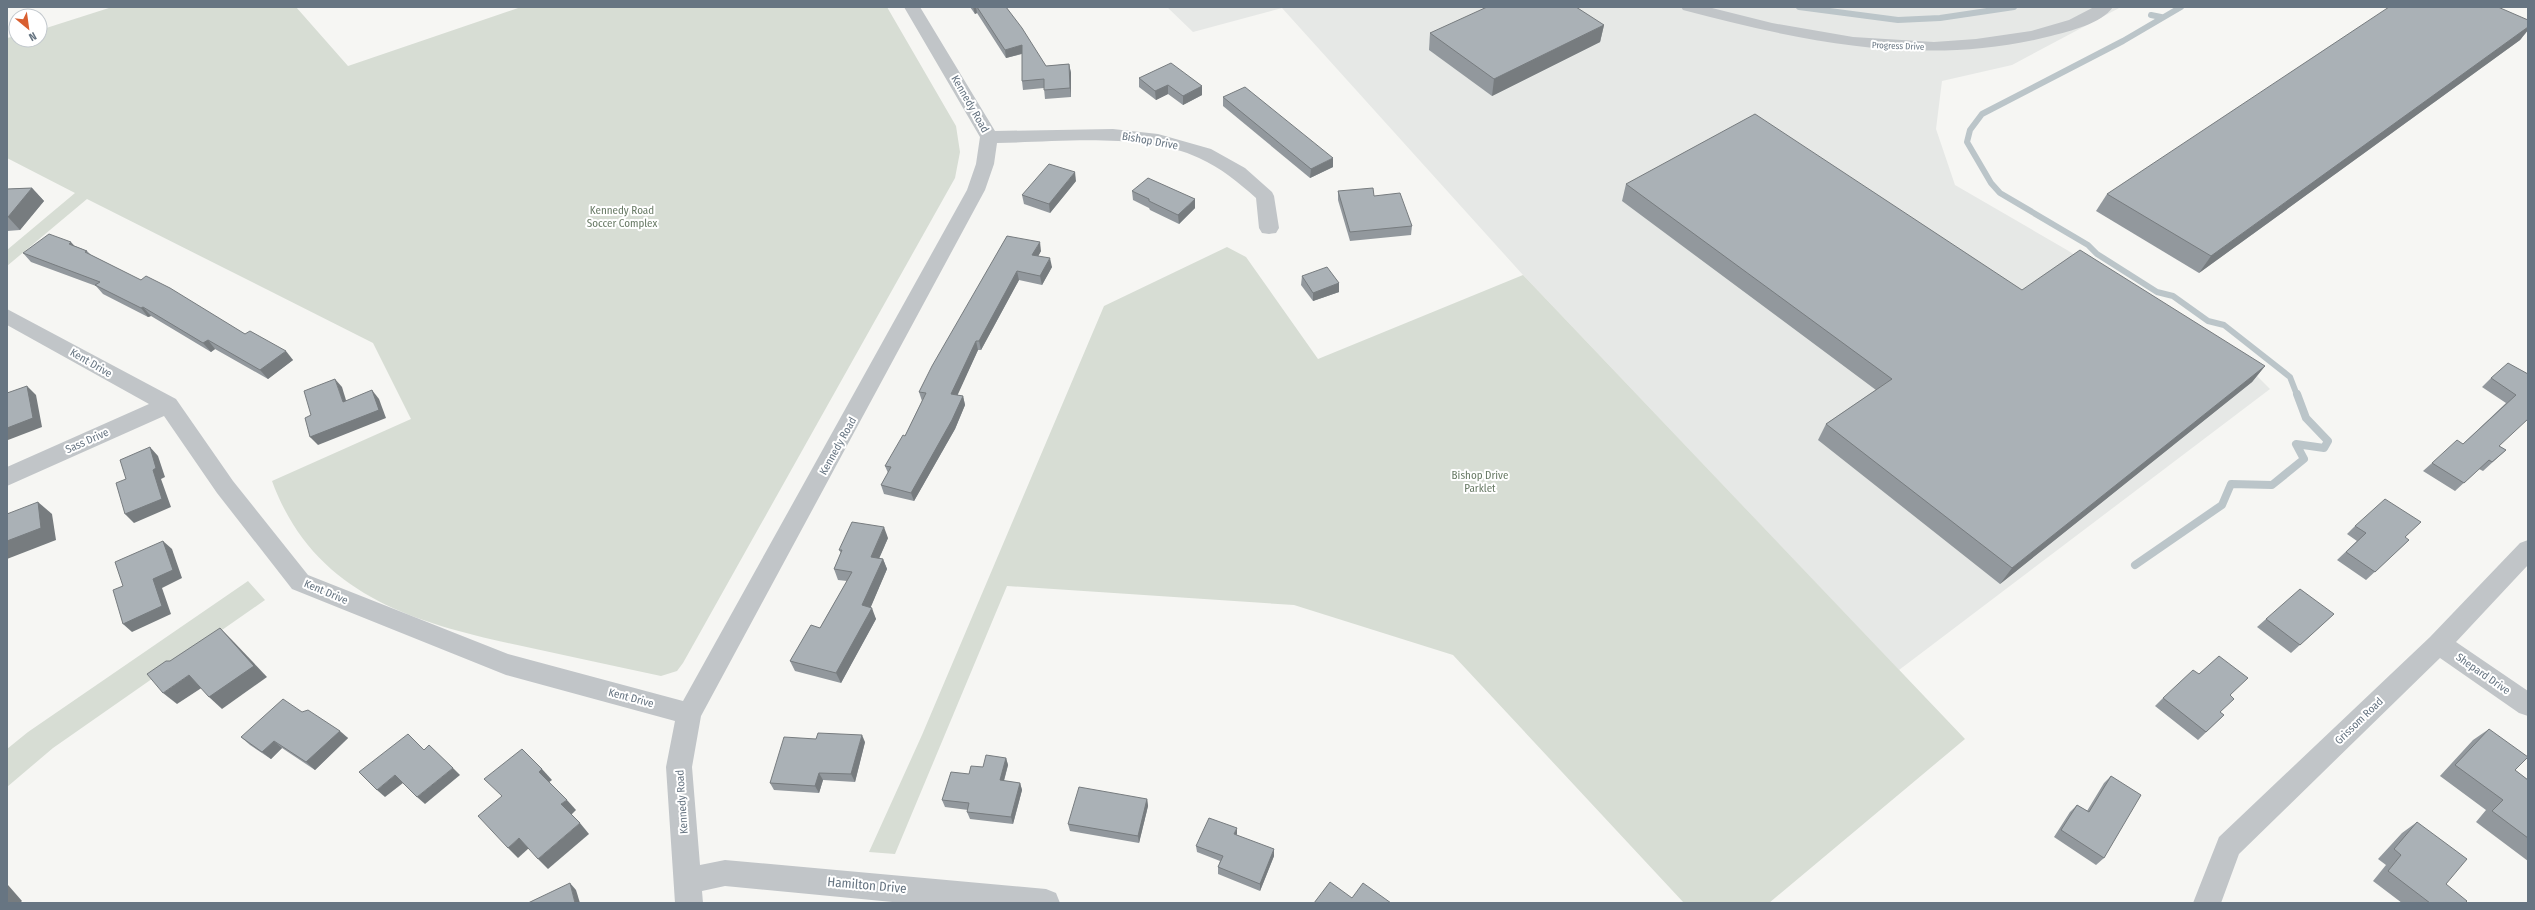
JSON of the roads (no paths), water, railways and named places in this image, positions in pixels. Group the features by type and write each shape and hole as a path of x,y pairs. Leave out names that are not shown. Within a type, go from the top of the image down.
{"street":[{"name":"Kennedy Road","path":"688,892 679,767 689,714 976,190 985,164 989,137 912,7"},
{"name":"Progress Drive","path":"1689,7 1829,40 1884,47 1933,47 1986,44 2044,33 2077,22 2105,7"},
{"name":"Bishop Drive","path":"989,137 1113,135 1158,140 1205,153 1238,172 1266,196 1270,228"},
{"name":"Kent Drive","path":"7,316 168,405 225,487 300,582 506,664 689,714"},
{"name":"Sass Drive","path":"7,477 168,405"},
{"name":"Grissom Road","path":"2207,903 2229,846 2439,644 2528,550"},
{"name":"Shepard Drive","path":"2439,644 2528,705"},
{"name":"Hamilton Drive","path":"688,892 725,873 1046,903"}],"waterway":[{"path":"1799,7 1898,20 1940,18 2014,7"},
{"path":"2181,7 2123,41 1982,114 1970,130 1967,142 1991,183 2000,193 2088,245 2097,254 2157,292 2173,296 2208,321 2224,325 2290,377 2297,395"},
{"path":"2151,15 2161,17"},
{"path":"2135,565 2222,505 2231,484 2272,485 2304,459 2296,444 2324,448 2328,441 2306,418 2297,394"}],"park label":[{"name":"Kennedy Road Soccer Complex","path":"622,216"},
{"name":"Bishop Drive Parklet","path":"1480,481"}]}
